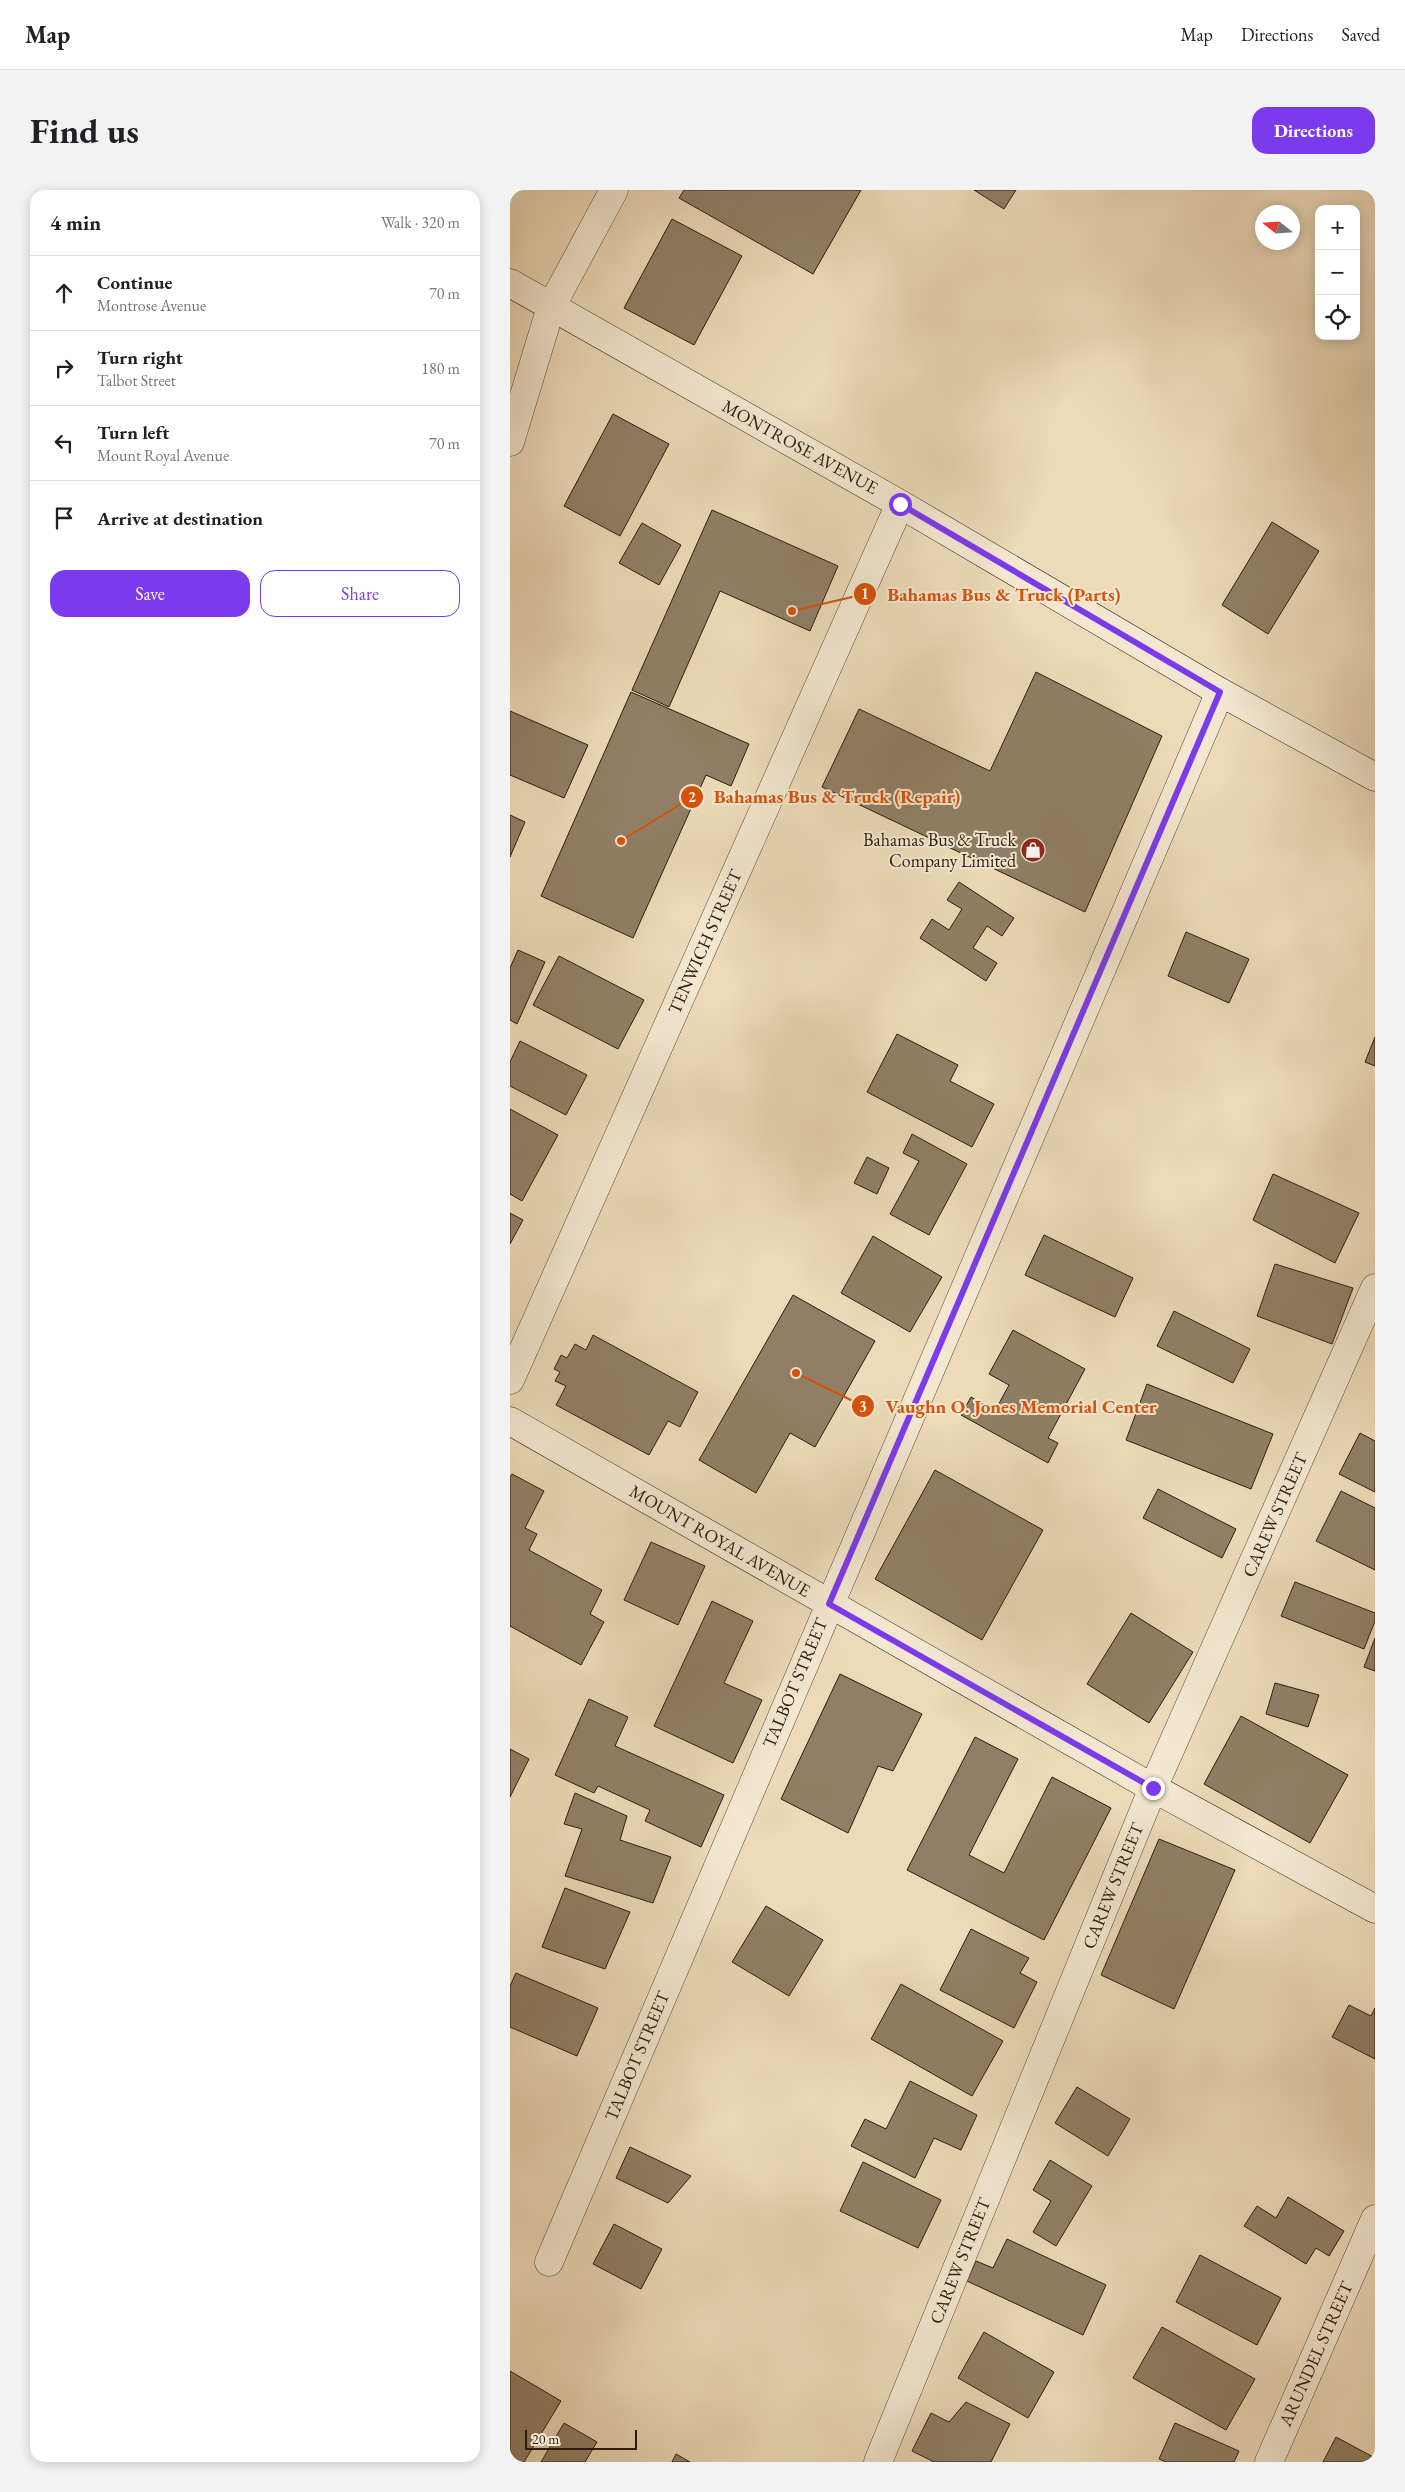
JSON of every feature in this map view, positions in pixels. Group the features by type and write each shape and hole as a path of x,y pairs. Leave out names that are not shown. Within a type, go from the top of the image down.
{"street":[{"path":"510,442 551,307 614,190"},
{"name":"MONTROSE AVENUE","path":"510,283 900,504 1220,692 1375,777"},
{"name":"TENWICH STREET","path":"510,1380 900,504"},
{"name":"TALBOT STREET","path":"549,2262 1220,692"},
{"name":"CAREW STREET","path":"878,2462 1153,1788 1375,1288"},
{"name":"MOUNT ROYAL AVENUE","path":"510,1421 1153,1788 1375,1909"},
{"name":"ARUNDEL STREET","path":"1269,2462 1375,2219"}],"building":[{"path":"684,190 861,190 813,274 679,198"},
{"path":"974,190 1016,190 1004,209"},
{"path":"672,219 742,256 694,345 624,308"},
{"path":"613,414 669,444 620,536 564,506"},
{"path":"712,510 838,566 810,631 720,591 669,707 632,690"},
{"path":"1272,522 1319,551 1268,634 1222,605"},
{"path":"642,523 681,545 659,585 619,563"},
{"name":"Bahamas Bus & Truck Company Limited","path":"1036,672 1162,736 1085,912 822,787 859,709 990,771"},
{"path":"631,692 749,744 731,786 706,775 633,938 541,896"},
{"path":"510,711 588,745 564,798 510,775"},
{"path":"510,815 525,822 510,857"},
{"path":"959,882 1014,918 1002,936 987,926 973,948 997,963 986,981 920,938 932,919 949,930 962,909 947,900"},
{"path":"1186,932 1249,959 1229,1003 1168,976"},
{"path":"518,950 545,962 517,1024 510,1020 510,968"},
{"path":"559,956 644,1000 618,1049 533,1005"},
{"path":"897,1034 958,1065 950,1081 994,1104 972,1147 867,1092"},
{"path":"1375,1037 1375,1066 1365,1062"},
{"path":"520,1041 587,1075 566,1115 510,1086 510,1062"},
{"path":"510,1109 558,1135 522,1201 510,1194"},
{"path":"912,1134 967,1164 929,1235 890,1214 919,1161 903,1153"},
{"path":"867,1157 889,1168 877,1194 854,1183"},
{"path":"1273,1174 1359,1213 1335,1263 1253,1220"},
{"path":"510,1213 523,1220 510,1244"},
{"path":"1044,1235 1133,1278 1115,1317 1025,1275"},
{"path":"873,1236 942,1277 910,1332 841,1293"},
{"path":"1275,1264 1353,1288 1332,1344 1257,1316"},
{"path":"793,1295 875,1341 815,1447 790,1433 756,1493 699,1460"},
{"path":"1174,1311 1250,1349 1233,1383 1157,1346"},
{"path":"1013,1330 1085,1369 1048,1438 1058,1443 1048,1463 961,1415 971,1397 995,1411 1009,1385 989,1374"},
{"path":"593,1335 698,1392 680,1427 668,1421 649,1455 556,1405 566,1386 555,1381 560,1372 554,1369 561,1355 567,1358 575,1344 586,1350"},
{"path":"1147,1384 1273,1434 1251,1489 1126,1440"},
{"path":"1360,1433 1375,1441 1375,1492 1339,1474"},
{"path":"935,1470 1043,1530 982,1640 875,1579"},
{"path":"512,1474 544,1491 525,1528 537,1534 529,1550 602,1590 590,1614 604,1622 581,1665 510,1626 510,1477"},
{"path":"1158,1489 1236,1529 1222,1558 1143,1518"},
{"path":"1341,1491 1375,1508 1375,1570 1316,1541"},
{"path":"651,1542 705,1566 678,1625 624,1600"},
{"path":"1295,1582 1375,1613 1375,1621 1364,1649 1281,1616"},
{"path":"712,1601 753,1621 724,1683 762,1700 733,1763 654,1726"},
{"path":"1131,1613 1193,1652 1149,1723 1087,1684"},
{"path":"1375,1638 1375,1671 1364,1667"},
{"path":"840,1674 922,1714 893,1771 878,1766 848,1833 781,1799"},
{"path":"1275,1683 1319,1695 1308,1727 1266,1714"},
{"path":"589,1699 628,1717 615,1746 724,1795 701,1847 645,1821 650,1810 598,1786 594,1793 555,1775"},
{"path":"1241,1716 1348,1775 1310,1843 1204,1784"},
{"path":"975,1737 1018,1759 969,1855 1004,1873 1052,1777 1111,1808 1044,1940 907,1870"},
{"path":"510,1749 529,1759 510,1797"},
{"path":"575,1793 627,1816 620,1840 671,1857 653,1903 565,1876 582,1829 564,1824"},
{"path":"1159,1839 1235,1870 1174,2009 1101,1975"},
{"path":"565,1888 630,1912 605,1969 542,1947"},
{"path":"766,1906 823,1940 789,1996 732,1962"},
{"path":"971,1929 1029,1958 1020,1973 1037,1982 1014,2028 940,1990"},
{"path":"516,1973 598,2008 577,2056 510,2027 510,1986"},
{"path":"901,1984 1003,2041 972,2096 871,2039"},
{"path":"1349,2005 1371,2016 1375,2008 1375,2059 1332,2037"},
{"path":"910,2081 977,2115 961,2150 934,2138 915,2178 851,2146 865,2119 886,2129"},
{"path":"1077,2087 1130,2119 1108,2156 1055,2123"},
{"path":"630,2147 691,2176 668,2203 616,2178"},
{"path":"1050,2160 1092,2186 1056,2246 1033,2232 1051,2201 1033,2190"},
{"path":"863,2162 941,2200 918,2248 840,2211"},
{"path":"1288,2197 1344,2231 1329,2256 1316,2248 1306,2264 1244,2226 1257,2206 1276,2218"},
{"path":"614,2224 662,2249 641,2289 593,2264"},
{"path":"1007,2239 1106,2285 1083,2335 967,2281 976,2261 993,2268"},
{"path":"1200,2255 1281,2298 1257,2345 1176,2302"},
{"path":"1162,2327 1255,2379 1226,2430 1133,2378"},
{"path":"984,2332 1054,2372 1028,2418 958,2378"},
{"path":"510,2371 561,2401 524,2462 510,2462"},
{"path":"966,2402 1010,2424 991,2462 934,2462 912,2451 931,2413 949,2422"},
{"path":"564,2423 597,2442 585,2462 541,2462"},
{"path":"1175,2423 1239,2451 1234,2462 1166,2462 1159,2459"},
{"path":"1336,2437 1375,2458 1375,2462 1323,2462"},
{"path":"676,2454 690,2462 672,2462"}],"place":[{"name":"Bahamas Bus & Truck (Parts)","path":"792,611"},
{"name":"Bahamas Bus & Truck (Repair)","path":"621,841"},
{"name":"Bahamas Bus & Truck Company Limited","path":"1033,850"},
{"name":"Vaughn O. Jones Memorial Center","path":"796,1373"}],"route":[{"path":"900,504 1220,692 829,1604 1153,1788"}]}
